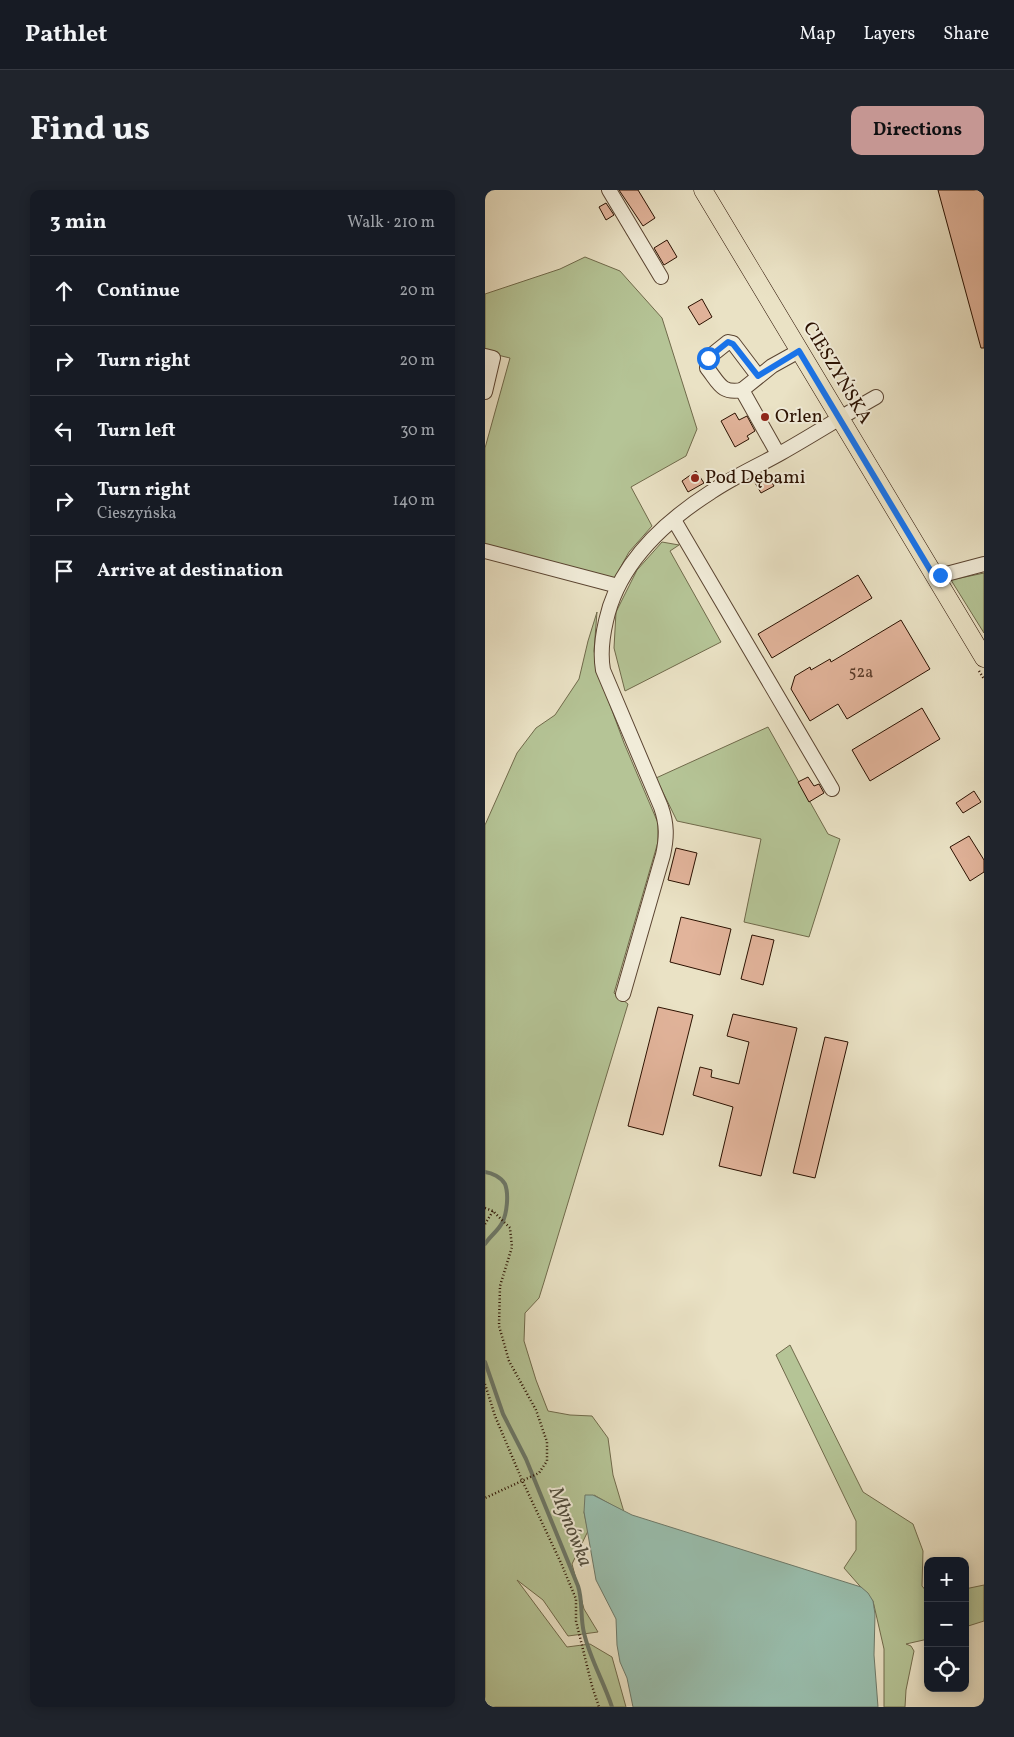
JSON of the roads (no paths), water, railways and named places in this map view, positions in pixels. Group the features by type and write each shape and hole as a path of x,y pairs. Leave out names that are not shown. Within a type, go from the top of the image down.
{"main road":[{"name":"CIESZYŃSKA","path":"703,190 984,658"}],"lane":[{"path":"609,190 661,277"},
{"path":"758,376 733,344 728,342 708,358 707,368 726,390 733,392 742,390 758,376 799,351"},
{"path":"485,356 493,358 485,392"},
{"path":"742,390 779,454"},
{"path":"623,994 663,854 667,831 666,818 603,670 601,660 601,648 607,616 618,586 638,555 656,535 711,492 877,397"},
{"path":"675,520 832,789"},
{"path":"485,552 618,586"},
{"path":"935,578 940,575 984,564"}],"waterway":[{"name":"Młynówka","path":"485,1172 501,1179 505,1184 507,1198 502,1223 485,1244"},
{"name":"Młynówka","path":"485,1362 503,1414 526,1459 578,1586 587,1643 612,1707"}],"place":[{"name":"Orlen","path":"765,417"},
{"name":"Pod Dębami","path":"695,478"}]}
